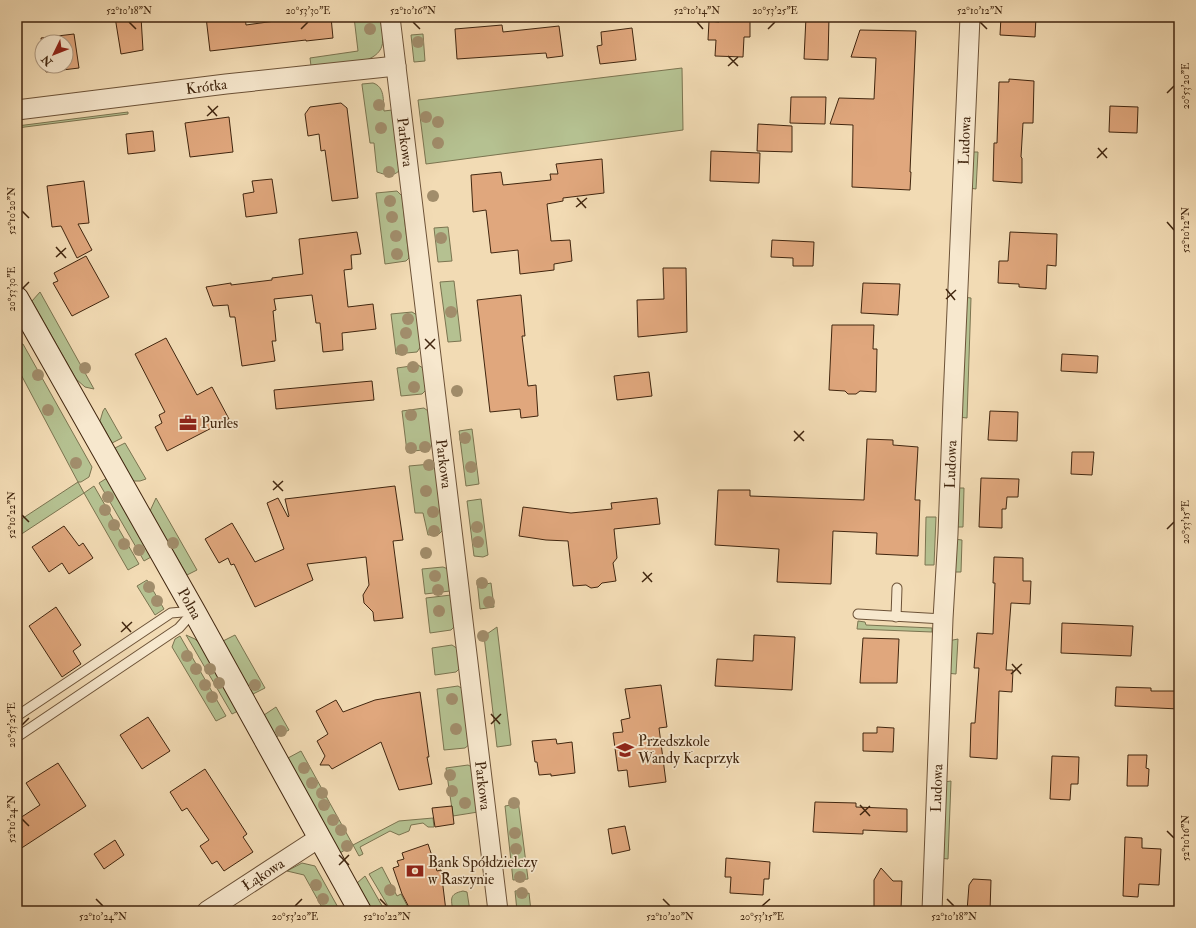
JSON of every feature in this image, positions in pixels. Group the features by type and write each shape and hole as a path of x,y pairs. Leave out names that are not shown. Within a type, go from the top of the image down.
{"street":[{"name":"Parkowa","path":"390,17 498,911"},
{"name":"Ludowa","path":"932,911 943,619 970,17"},
{"name":"Krótka","path":"17,110 226,84 396,66"},
{"name":"Polna","path":"17,298 194,610 360,911"},
{"name":"Łąkowa","path":"208,911 319,838"}],"lane":[{"path":"896,617 897,588"},
{"path":"17,716 171,613 194,610"},
{"path":"17,737 179,628 194,610"},
{"path":"858,614 943,619"}],"green space":[{"path":"354,17 380,17 383,38 381,49 372,57 364,61 311,66 310,58 358,51"},
{"path":"423,34 425,61 414,62 411,35"},
{"path":"682,68 683,130 426,164 418,100"},
{"path":"373,83 380,88 383,98 384,111 392,110 399,171 391,175 377,172 374,143 370,143 362,84"},
{"path":"128,112 128,114 17,128 17,126"},
{"path":"971,152 978,152 976,189 969,188"},
{"path":"397,191 402,196 409,258 406,261 385,264 376,193"},
{"path":"448,227 452,261 438,262 434,228"},
{"path":"454,281 461,341 448,342 440,282"},
{"path":"40,292 94,389 85,387 76,379 32,301"},
{"path":"963,297 971,298 967,418 958,417"},
{"path":"412,312 417,315 421,346 417,352 396,354 391,314"},
{"path":"17,344 23,344 92,467 89,477 81,482 78,482 17,367"},
{"path":"418,365 423,368 426,390 422,394 401,396 397,368"},
{"path":"105,408 122,438 112,443 100,421"},
{"path":"424,408 428,411 433,444 429,449 407,452 402,411"},
{"path":"472,429 479,484 466,486 459,431"},
{"path":"125,443 146,479 133,481 115,448"},
{"path":"431,464 436,469 443,530 439,534 428,535 423,513 415,513 409,466"},
{"path":"107,478 151,557 144,561 99,483"},
{"path":"78,482 84,493 17,537 17,522"},
{"path":"94,486 139,564 128,570 84,493"},
{"path":"955,488 964,488 963,527 954,527"},
{"path":"156,498 197,570 187,575 150,511"},
{"path":"481,499 488,555 483,557 474,556 467,501"},
{"path":"926,517 936,517 934,565 925,565"},
{"path":"954,539 962,540 961,572 952,572"},
{"path":"443,567 448,569 450,591 425,594 422,569"},
{"path":"483,579 486,584 491,583 494,607 480,609 477,580"},
{"path":"147,580 164,609 155,615 137,586"},
{"path":"451,595 455,626 451,630 430,633 426,598"},
{"path":"858,621 865,622 866,625 932,628 932,632 857,629"},
{"path":"497,627 511,745 497,747 484,636"},
{"path":"186,635 195,639 199,643 238,711 232,714"},
{"path":"235,635 265,688 253,694 223,641"},
{"path":"180,636 226,716 216,721 172,647 175,639"},
{"path":"958,639 956,674 946,673 948,641"},
{"path":"452,645 458,649 460,668 456,672 435,675 432,648"},
{"path":"458,686 463,689 470,744 465,748 444,750 437,689"},
{"path":"276,707 289,730 276,737 264,715"},
{"path":"301,751 353,845 340,853 288,758"},
{"path":"468,765 472,767 478,812 453,816 446,768"},
{"path":"951,781 948,859 940,858 944,782"},
{"path":"518,800 528,879 513,880 505,806 511,805 511,801"},
{"path":"433,818 434,827 428,827 423,823 411,825 409,831 399,835 390,831 360,847 363,854 359,856 353,845 399,821"},
{"path":"302,863 315,866 340,911 324,911 304,875 287,871"},
{"path":"382,867 397,896 401,894 410,911 391,911 369,874"},
{"path":"365,876 385,911 373,911 357,883"},
{"path":"525,890 526,894 529,893 531,911 517,911 515,891"},
{"path":"463,891 467,892 470,911 453,911 453,895"}],"building":[{"path":"115,17 141,17 143,50 121,54"},
{"path":"206,17 245,17 246,25 304,17 331,17 333,38 210,51"},
{"path":"806,17 829,17 828,60 804,59"},
{"path":"1001,17 1036,17 1035,37 1000,35"},
{"path":"719,19 750,20 750,37 744,37 743,57 715,56 716,40 708,40 709,21 719,22"},
{"path":"502,25 503,32 559,26 563,56 547,58 546,53 457,59 455,29"},
{"path":"632,28 636,60 600,64 597,46 602,45 601,32"},
{"path":"860,30 916,31 910,190 852,187 853,125 830,124 839,98 874,99 876,58 851,57"},
{"path":"74,34 79,68 74,69"},
{"path":"1009,79 1034,81 1033,123 1023,123 1021,157 1022,183 993,181 994,143 997,143 999,82 1009,82"},
{"path":"791,97 826,97 825,124 790,123"},
{"path":"341,103 347,108 358,198 332,201 325,150 321,151 319,134 308,136 305,114 310,107"},
{"path":"1110,106 1138,107 1137,133 1109,132"},
{"path":"229,117 233,152 190,157 185,123"},
{"path":"758,124 792,126 792,152 757,151"},
{"path":"153,131 155,151 128,154 126,134"},
{"path":"711,151 760,153 759,183 710,181"},
{"path":"602,159 604,193 563,198 563,201 547,204 551,241 570,240 572,261 554,264 554,270 520,274 518,250 491,253 486,210 473,212 471,175 501,172 503,185 551,180 550,174 558,174 556,164"},
{"path":"272,179 277,213 246,217 243,194 254,192 252,181"},
{"path":"84,181 89,223 78,224 92,250 77,258 61,226 52,227 47,186"},
{"path":"357,232 361,254 351,255 352,269 344,270 348,307 373,304 376,329 342,333 343,350 323,352 320,323 316,323 312,295 274,299 276,310 273,311 276,341 272,341 275,361 242,366 235,317 230,317 228,305 213,306 206,287 231,283 231,285 272,280 272,278 303,274 299,239"},
{"path":"1010,232 1057,234 1056,266 1047,265 1046,289 1019,287 1019,284 998,283 999,261 1008,261"},
{"path":"772,240 814,242 813,266 793,266 793,258 771,257"},
{"path":"86,256 109,297 72,316 53,283 58,281 54,273"},
{"path":"663,268 686,268 687,332 638,337 637,300 664,299"},
{"path":"863,283 900,284 898,315 861,313"},
{"path":"521,295 525,336 522,336 528,386 536,385 538,416 521,418 520,409 490,412 477,300"},
{"path":"832,325 874,325 873,349 877,349 876,392 860,391 856,394 848,394 845,391 829,390"},
{"path":"166,338 197,395 212,387 229,419 167,451 155,427 162,423 159,415 165,412 135,354"},
{"path":"1062,354 1098,356 1097,373 1061,371"},
{"path":"649,372 652,396 617,400 614,376"},
{"path":"372,381 374,400 276,409 274,390"},
{"path":"990,411 1018,412 1017,441 988,440"},
{"path":"867,439 893,440 893,445 918,447 915,500 920,500 918,556 876,554 877,533 833,531 831,584 777,582 779,549 715,545 718,490 750,490 750,496 864,500"},
{"path":"1072,452 1094,452 1092,475 1071,474"},
{"path":"981,478 1019,479 1018,497 1007,497 1006,509 1002,509 1002,528 979,527"},
{"path":"395,486 403,540 393,541 403,618 374,621 373,612 364,603 363,595 369,585 366,557 307,564 313,580 255,607 234,564 231,565 228,558 219,563 205,539 232,523 255,562 284,549 267,503 278,498 288,517 285,499"},
{"path":"657,498 660,524 614,529 617,558 613,563 616,581 602,583 598,587 591,588 586,585 573,586 568,541 546,540 519,536 523,507 571,513 612,509 611,503"},
{"path":"64,526 79,546 83,543 93,558 69,574 62,563 49,572 32,547"},
{"path":"994,557 1023,558 1023,581 1031,581 1030,604 1011,603 1006,670 1013,670 1012,692 999,691 997,759 970,757 971,723 975,723 979,668 974,668 977,633 993,634 995,583 993,583"},
{"path":"56,607 81,645 73,651 81,664 62,677 29,626"},
{"path":"1062,623 1133,626 1131,656 1061,653"},
{"path":"754,635 795,637 792,690 715,686 717,659 753,661"},
{"path":"863,638 899,639 897,683 860,683"},
{"path":"661,685 667,727 659,728 666,782 629,787 627,770 618,771 613,733 623,732 621,720 630,718 625,689"},
{"path":"1116,687 1151,688 1151,691 1179,691 1179,709 1115,706"},
{"path":"420,692 429,757 427,757 432,784 399,790 381,742 332,769 329,765 320,765 325,756 317,741 328,734 316,711 336,700 343,712 375,700"},
{"path":"148,717 170,751 142,769 120,735"},
{"path":"877,727 894,728 893,752 863,751 863,733 877,733"},
{"path":"556,739 557,744 572,742 575,773 551,776 551,774 539,775 537,762 535,762 532,741"},
{"path":"1128,755 1147,755 1146,768 1149,769 1148,786 1127,786"},
{"path":"1052,756 1079,757 1078,784 1071,784 1070,800 1050,799"},
{"path":"58,763 86,806 17,851 17,820 40,805 26,783"},
{"path":"205,769 247,834 243,837 253,852 224,871 217,861 212,864 200,846 209,840 187,808 182,811 170,792"},
{"path":"815,802 856,803 856,807 907,809 907,832 863,830 863,834 813,832"},
{"path":"452,806 454,824 435,827 432,808"},
{"path":"625,826 630,850 612,854 608,829"},
{"path":"1125,837 1142,838 1142,848 1161,849 1159,885 1139,884 1138,897 1123,896"},
{"path":"115,840 124,855 104,869 94,854"},
{"path":"428,844 437,871 441,870 446,911 411,911 402,894 393,868 399,866 397,861 404,859 402,853"},
{"path":"726,858 770,862 769,879 764,879 763,895 730,893 731,877 725,877"},
{"path":"881,868 893,881 902,881 901,910 874,909 874,880"},
{"path":"973,879 991,880 990,911 967,911 969,885"}],"place":[{"name":"Purles","path":"188,423"},
{"name":"Przedszkole Wandy Kacprzyk","path":"625,750"},
{"name":"Bank Spółdzielczy w Raszynie","path":"415,871"}]}
